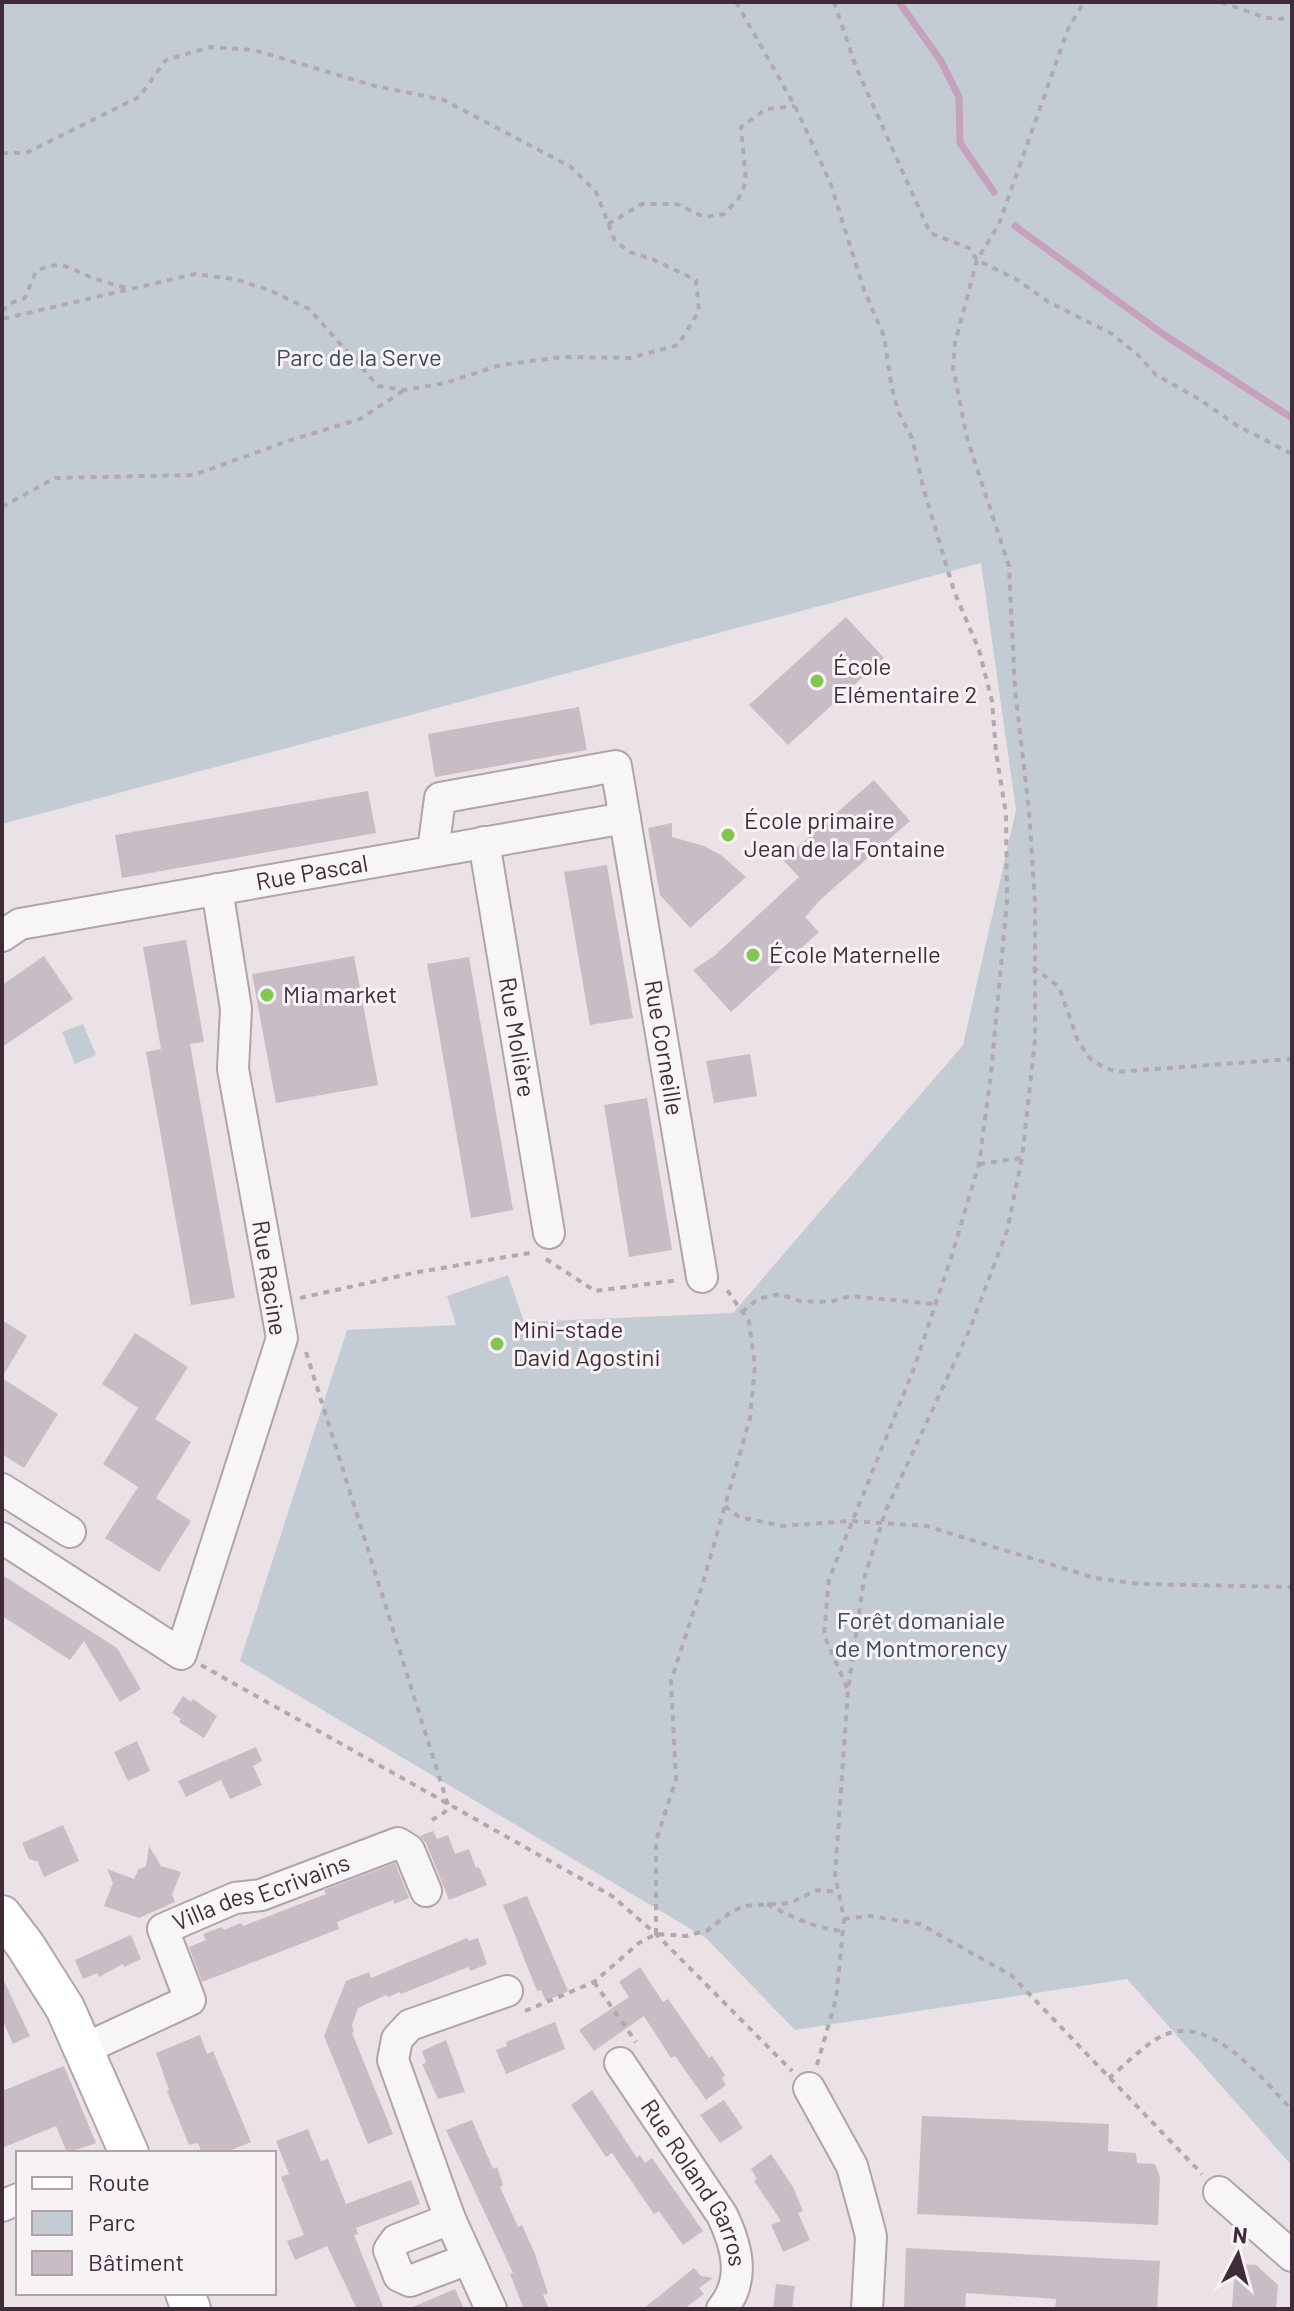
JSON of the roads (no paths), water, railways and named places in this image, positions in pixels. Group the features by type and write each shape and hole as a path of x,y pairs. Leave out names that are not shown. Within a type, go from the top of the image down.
{"main road":[{"path":"2,1915 48,1980 84,2049 128,2151"}],"street":[{"name":"Rue Corneille","path":"433,851 440,798 616,766 702,1277"},
{"name":"Rue Pascal","path":"2,936 20,924 625,818"},
{"name":"Rue Molière","path":"484,842 549,1233"},
{"name":"Rue Racine","path":"2,1538 181,1654 282,1338 233,1069 236,1009 217,889"},
{"path":"2,1489 70,1532"},
{"name":"Villa des Ecrivains","path":"84,2049 190,2000 163,1929 235,1898 261,1895 398,1843 405,1844 409,1850 426,1891"},
{"path":"491,2309 450,2219 393,2060 397,2039 410,2025 507,1991"},
{"name":"Rue Roland Garros","path":"620,2063 722,2215 735,2241 738,2272 722,2309"},
{"path":"809,2088 852,2166 869,2228 867,2309"},
{"path":"1219,2192 1292,2256"},
{"path":"450,2219 396,2240 389,2250 399,2276 410,2281 468,2259"}],"waterway":[{"path":"899,2 941,61 959,97 960,143 994,192"},
{"path":"1015,226 1163,334 1292,418"}],"place":[{"name":"École Elémentaire 2","path":"817,681"},
{"name":"École primaire Jean de la Fontaine","path":"728,835"},
{"name":"École Maternelle","path":"753,955"},
{"name":"Mia market","path":"267,995"},
{"name":"Mini-stade David Agostini","path":"497,1344"}],"park label":[{"name":"Parc de la Serve","path":"359,358"},
{"name":"Forêt domaniale de Montmorency","path":"921,1635"}]}
